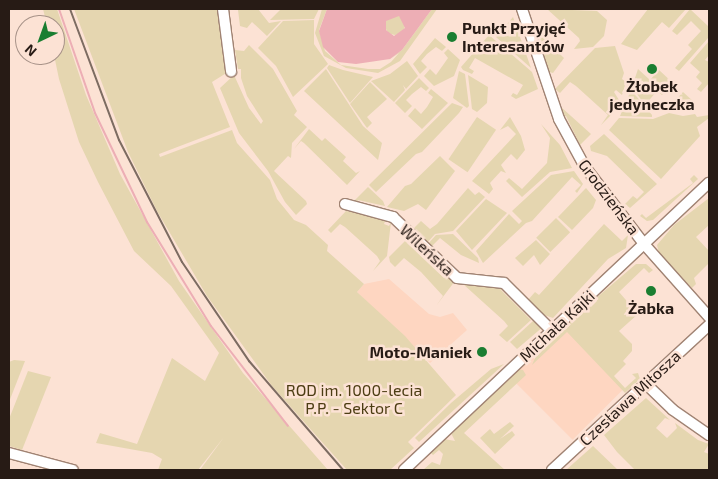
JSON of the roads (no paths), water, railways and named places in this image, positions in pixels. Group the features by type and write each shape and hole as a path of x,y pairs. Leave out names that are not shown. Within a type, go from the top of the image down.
{"street":[{"path":"223,9 231,72"},
{"name":"Grodzieńska","path":"522,9 566,133 592,179 615,203 644,244 709,317"},
{"name":"Michała Kajki","path":"404,470 709,182"},
{"name":"Wileńska","path":"345,204 393,217 457,278 506,284 552,331"},
{"name":"Czesława Miłosza","path":"552,470 709,325"},
{"path":"646,384 673,410 709,435"},
{"path":"9,453 73,470"}],"waterway":[{"path":"59,9 95,113 147,222 211,326 288,426"}],"railway":[{"path":"70,9 119,140 182,262 249,361 343,470"}],"place":[{"name":"Punkt Przyjęć Interesantów","path":"452,37"},
{"name":"Żłobek jedyneczka","path":"652,69"},
{"name":"Żabka","path":"651,291"},
{"name":"Moto-Maniek","path":"482,352"}],"park label":[{"name":"ROD im. 1000-lecia P.P. - Sektor C","path":"354,399"}]}
